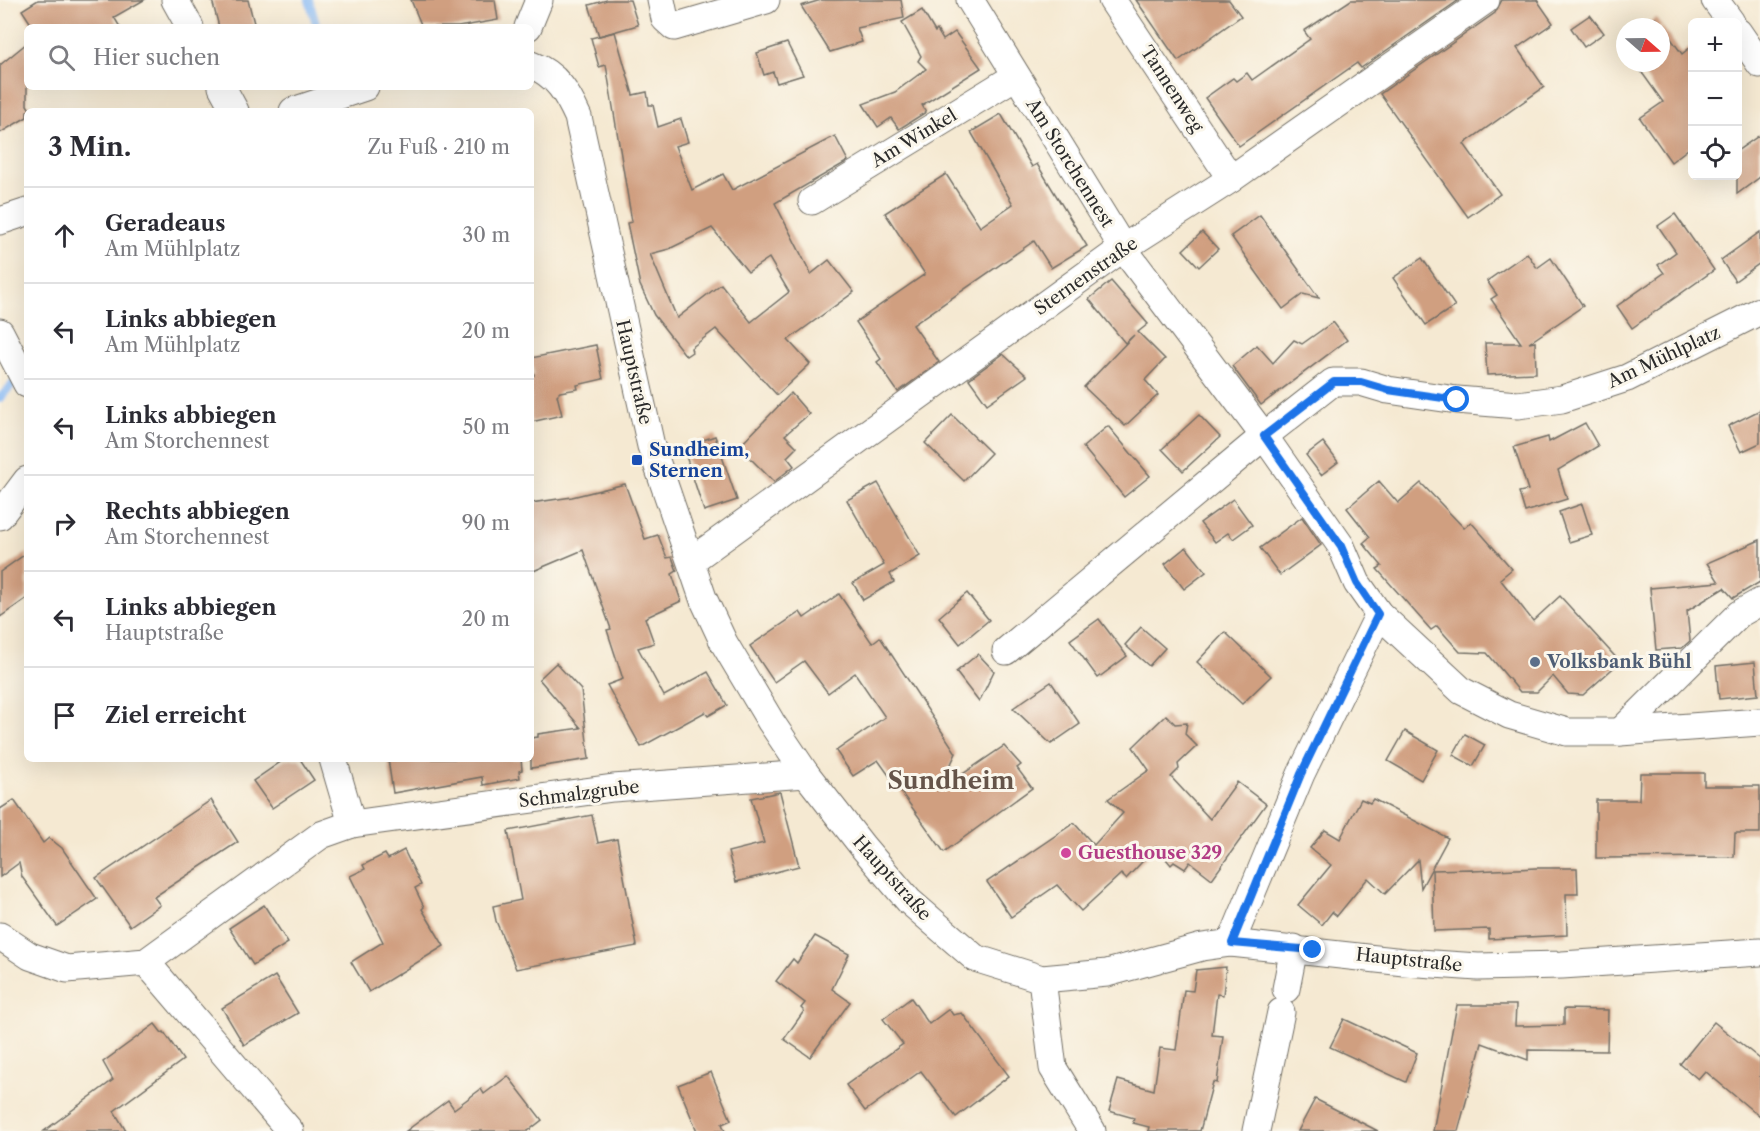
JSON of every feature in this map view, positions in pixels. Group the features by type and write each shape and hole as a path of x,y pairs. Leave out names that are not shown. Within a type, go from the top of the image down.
{"street":[{"path":"175,0 187,24"},
{"path":"529,24 539,0"},
{"path":"661,0 665,19 674,27 766,0"},
{"name":"Am Storchennest","path":"970,0 1123,248 1264,436 1341,546 1357,583 1378,614 1462,691 1509,716 1567,732 1620,732 1760,722"},
{"name":"Tannenweg","path":"1112,0 1231,179"},
{"name":"Sternenstraße","path":"691,561 1123,248 1231,179 1486,0"},
{"path":"1715,0 1728,18"},
{"path":"1742,39 1760,64"},
{"name":"Hauptstraße","path":"534,67 566,90 578,117 646,428 703,598 724,642 771,723 806,774 909,901 946,936 975,958 1042,979 1107,973 1202,947 1232,943 1294,948 1404,962 1478,967 1760,952"},
{"name":"Am Winkel","path":"812,201 1016,76"},
{"path":"224,90 233,108"},
{"path":"304,108 354,90"},
{"path":"0,221 24,213"},
{"name":"Am Mühlplatz","path":"1264,436 1334,382 1361,382 1388,390 1518,405 1562,399 1627,378 1760,311"},
{"path":"0,332 24,378"},
{"path":"1006,651 1264,436"},
{"path":"0,516 24,484"},
{"path":"1620,732 1740,614 1760,602"},
{"path":"1232,943 1301,774 1378,614"},
{"path":"334,762 352,824"},
{"name":"Schmalzgrube","path":"146,962 321,835 352,824 613,788 806,774"},
{"path":"0,936 30,956 67,969 146,962 290,1131"},
{"path":"1256,1131 1294,948"},
{"path":"1042,979 1053,1068 1092,1131"}],"building":[{"path":"38,0 144,0 114,17 118,24 31,24 22,10"},
{"path":"212,0 248,0 254,24 218,24"},
{"path":"411,0 495,0 498,20 475,24 421,24"},
{"path":"607,0 630,0 638,25 599,36 589,5"},
{"path":"821,0 901,0 904,18 857,28 862,42 830,52 801,6"},
{"path":"1136,0 1229,0 1241,16 1178,61"},
{"path":"1351,0 1459,0 1361,68 1357,63 1239,146 1205,98 1233,78 1236,81 1247,73 1252,80 1310,39 1304,31"},
{"path":"1502,0 1537,0 1553,23 1517,48 1544,87 1464,144 1500,194 1468,217 1380,94 1495,13"},
{"path":"922,10 935,32 937,30 943,40 955,32 981,68 922,105 926,112 899,129 891,118 878,127 863,104 895,92 926,69 918,61 921,56 902,22"},
{"path":"1590,15 1604,33 1584,47 1571,28"},
{"path":"615,32 633,95 647,92 649,105 653,105 658,127 681,119 688,142 675,146 692,190 723,174 732,190 835,136 848,161 775,203 811,274 829,260 854,292 788,340 810,364 777,395 716,329 691,348 692,352 686,356 654,315 640,285 627,223 632,222 606,65 599,67 591,38","holes":["712,228 748,272 769,258 789,292 751,322 721,284 677,318 650,254 669,249"]},
{"path":"1670,37 1682,54 1688,49 1688,149 1671,162 1640,118 1663,102 1641,72 1670,72"},
{"path":"787,43 803,75 777,83 773,72 764,75 757,53"},
{"path":"24,45 24,90 27,90 29,108 24,108 24,119 0,133 0,65"},
{"path":"1001,114 1032,167 1037,164 1087,246 1051,268 1034,241 913,325 939,362 898,392 877,362 881,359 856,322 925,274 885,213 946,174 980,227 1013,204 971,132"},
{"path":"1760,135 1760,177 1737,194 1737,180 1742,180 1742,148"},
{"path":"1675,214 1714,270 1632,328 1617,306 1664,273 1658,265 1676,252 1658,226"},
{"path":"1260,215 1319,298 1303,294 1283,309 1257,273 1231,236"},
{"path":"1202,232 1218,249 1199,267 1183,250"},
{"path":"1760,232 1760,263 1735,281 1721,260"},
{"path":"1527,253 1537,268 1551,258 1583,306 1529,343 1535,342 1536,373 1487,375 1485,343 1521,343 1491,299 1497,295 1487,281"},
{"path":"1422,258 1455,306 1426,325 1393,278"},
{"path":"1111,281 1148,324 1138,332 1165,359 1145,380 1158,395 1125,426 1084,387 1134,335 1125,343 1089,299"},
{"path":"1333,322 1347,340 1261,405 1232,366 1257,345 1273,363 1294,340 1302,344"},
{"path":"596,345 603,379 577,385 578,389 560,392 557,395 562,415 534,421 534,357"},
{"path":"1003,354 1027,376 987,404 969,379"},
{"path":"791,393 809,414 785,435 797,447 787,457 794,466 774,482 739,447"},
{"path":"1760,410 1760,443 1741,452 1728,426"},
{"path":"952,415 991,453 964,481 925,443"},
{"path":"1199,415 1220,437 1183,471 1162,449"},
{"path":"1585,423 1598,446 1558,470 1567,499 1525,512 1519,492 1528,490 1514,447 1548,437 1549,442"},
{"path":"1108,426 1150,476 1124,497 1083,447"},
{"path":"715,436 737,500 704,511 683,447"},
{"path":"1323,442 1338,462 1321,475 1306,455"},
{"path":"1379,481 1398,503 1421,483 1464,528 1471,522 1512,569 1500,579 1533,621 1560,596 1620,662 1583,695 1568,694 1553,676 1537,692 1520,692 1487,653 1460,652 1437,626 1431,630 1377,569 1382,566 1363,543 1370,537 1347,508"},
{"path":"878,483 920,556 890,574 894,582 863,600 853,583 884,565 847,500"},
{"path":"625,484 645,539 658,535 667,558 672,557 677,571 672,574 681,601 645,618 654,643 638,648 664,696 708,672 727,705 708,716 705,712 641,747 607,685 623,679 607,630 611,629 583,550 534,571 534,503 572,497"},
{"path":"1233,499 1252,525 1233,539 1228,533 1215,542 1200,523"},
{"path":"1582,504 1592,535 1569,542 1559,512"},
{"path":"1302,517 1321,545 1280,575 1260,548"},
{"path":"1760,540 1760,582 1733,598 1724,588 1687,611 1690,641 1682,648 1656,650 1650,588 1719,582 1707,563"},
{"path":"1186,547 1206,572 1184,589 1165,564"},
{"path":"24,555 24,600 0,617 0,572"},
{"path":"967,593 989,620 960,644 939,617"},
{"path":"839,594 872,643 880,637 956,753 939,790 1004,746 1021,765 1017,768 1032,788 944,852 878,760 853,776 836,751 885,717 855,673 828,693 804,661 774,682 750,646 800,612 804,618"},
{"path":"1099,619 1127,656 1098,678 1070,640"},
{"path":"1141,627 1165,648 1149,666 1125,645"},
{"path":"1225,632 1271,676 1242,704 1197,662"},
{"path":"978,654 994,671 979,702 956,672"},
{"path":"1755,662 1758,695 1719,699 1716,666"},
{"path":"556,663 581,690 589,759 531,768 531,762 534,762 534,738 538,737 538,734 581,728 539,679"},
{"path":"1051,682 1080,724 1051,744 1013,708"},
{"path":"1166,715 1175,724 1187,723 1185,734 1197,746 1178,764 1179,769 1171,777 1210,819 1237,782 1266,804 1212,879 1190,862 1185,869 1174,862 1171,865 1156,847 1126,879 1121,874 1081,911 1057,885 1011,917 987,882 1074,823 1094,845 1123,813 1108,799 1149,770 1133,747"},
{"path":"1405,731 1438,750 1421,780 1388,761"},
{"path":"1465,734 1485,745 1473,766 1453,755"},
{"path":"281,762 302,762 314,780 272,808 253,781"},
{"path":"388,762 521,762 520,778 483,785 482,777 393,793"},
{"path":"1640,773 1704,773 1704,786 1760,786 1760,833 1735,833 1734,857 1596,858 1596,800 1639,800"},
{"path":"780,792 799,866 736,882 728,852 764,843 751,798"},
{"path":"1361,799 1370,803 1373,799 1448,838 1421,888 1418,860 1385,894 1368,878 1337,916 1332,912 1322,925 1298,905 1331,865 1310,848 1325,830 1340,839"},
{"path":"14,800 43,843 49,838 62,848 97,899 57,926 22,877 19,863 0,877 0,809"},
{"path":"211,800 238,842 154,897 160,905 130,926 96,878"},
{"path":"592,815 598,843 617,839 637,946 516,969 496,921 493,906 521,900 508,831"},
{"path":"404,850 421,885 415,888 424,907 422,909 444,946 369,992 351,962 383,942 350,876 365,869 363,865 385,854 388,859"},
{"path":"1577,868 1578,894 1566,894 1567,935 1489,939 1489,929 1434,931 1432,870"},
{"path":"264,905 288,943 253,965 229,928"},
{"path":"815,936 849,954 832,989 850,1002 810,1057 784,1039 804,1011 801,1008 805,1003 776,981 793,959 797,963"},
{"path":"1226,967 1223,995 1217,994 1212,1035 1223,1036 1217,1083 1213,1082 1200,1131 1148,1131 1149,1127 1133,1123 1134,1118 1109,1111 1118,1080 1154,1090 1160,1048 1176,1050 1184,990 1193,991 1196,970"},
{"path":"275,976 298,1013 244,1045 222,1008"},
{"path":"911,998 929,1024 949,1009 953,1015 962,1013 1009,1076 956,1117 921,1071 865,1111 846,1085 903,1044 883,1019"},
{"path":"1457,1005 1516,1005 1515,1026 1564,1025 1564,1009 1608,1010 1607,1051 1528,1050 1528,1060 1482,1043 1458,1131 1433,1131"},
{"path":"1344,1019 1417,1053 1406,1082 1330,1047"},
{"path":"1714,1022 1760,1059 1760,1117 1705,1071 1698,1079 1680,1064"},
{"path":"155,1024 162,1033 164,1032 183,1060 114,1111 126,1131 44,1131 113,1080 103,1062"},
{"path":"711,1072 731,1120 722,1124 725,1131 697,1131 678,1085"},
{"path":"508,1076 542,1120 528,1131 406,1131 448,1100 454,1109 481,1089 484,1094"},
{"path":"1315,1099 1378,1131 1298,1131"}],"waterway":[{"path":"309,0 316,24"},
{"path":"0,398 20,376"}],"place":[{"name":"Sundheim, Sternen","path":"637,460"},
{"name":"Volksbank Bühl","path":"1535,662"},
{"name":"Guesthouse 329","path":"1066,853"}],"district":[{"name":"Sundheim","path":"951,781"}],"route":[{"path":"1313,950 1232,943 1301,774 1378,614 1357,583 1341,546 1264,436 1334,382 1361,382 1388,390 1457,400"}]}
